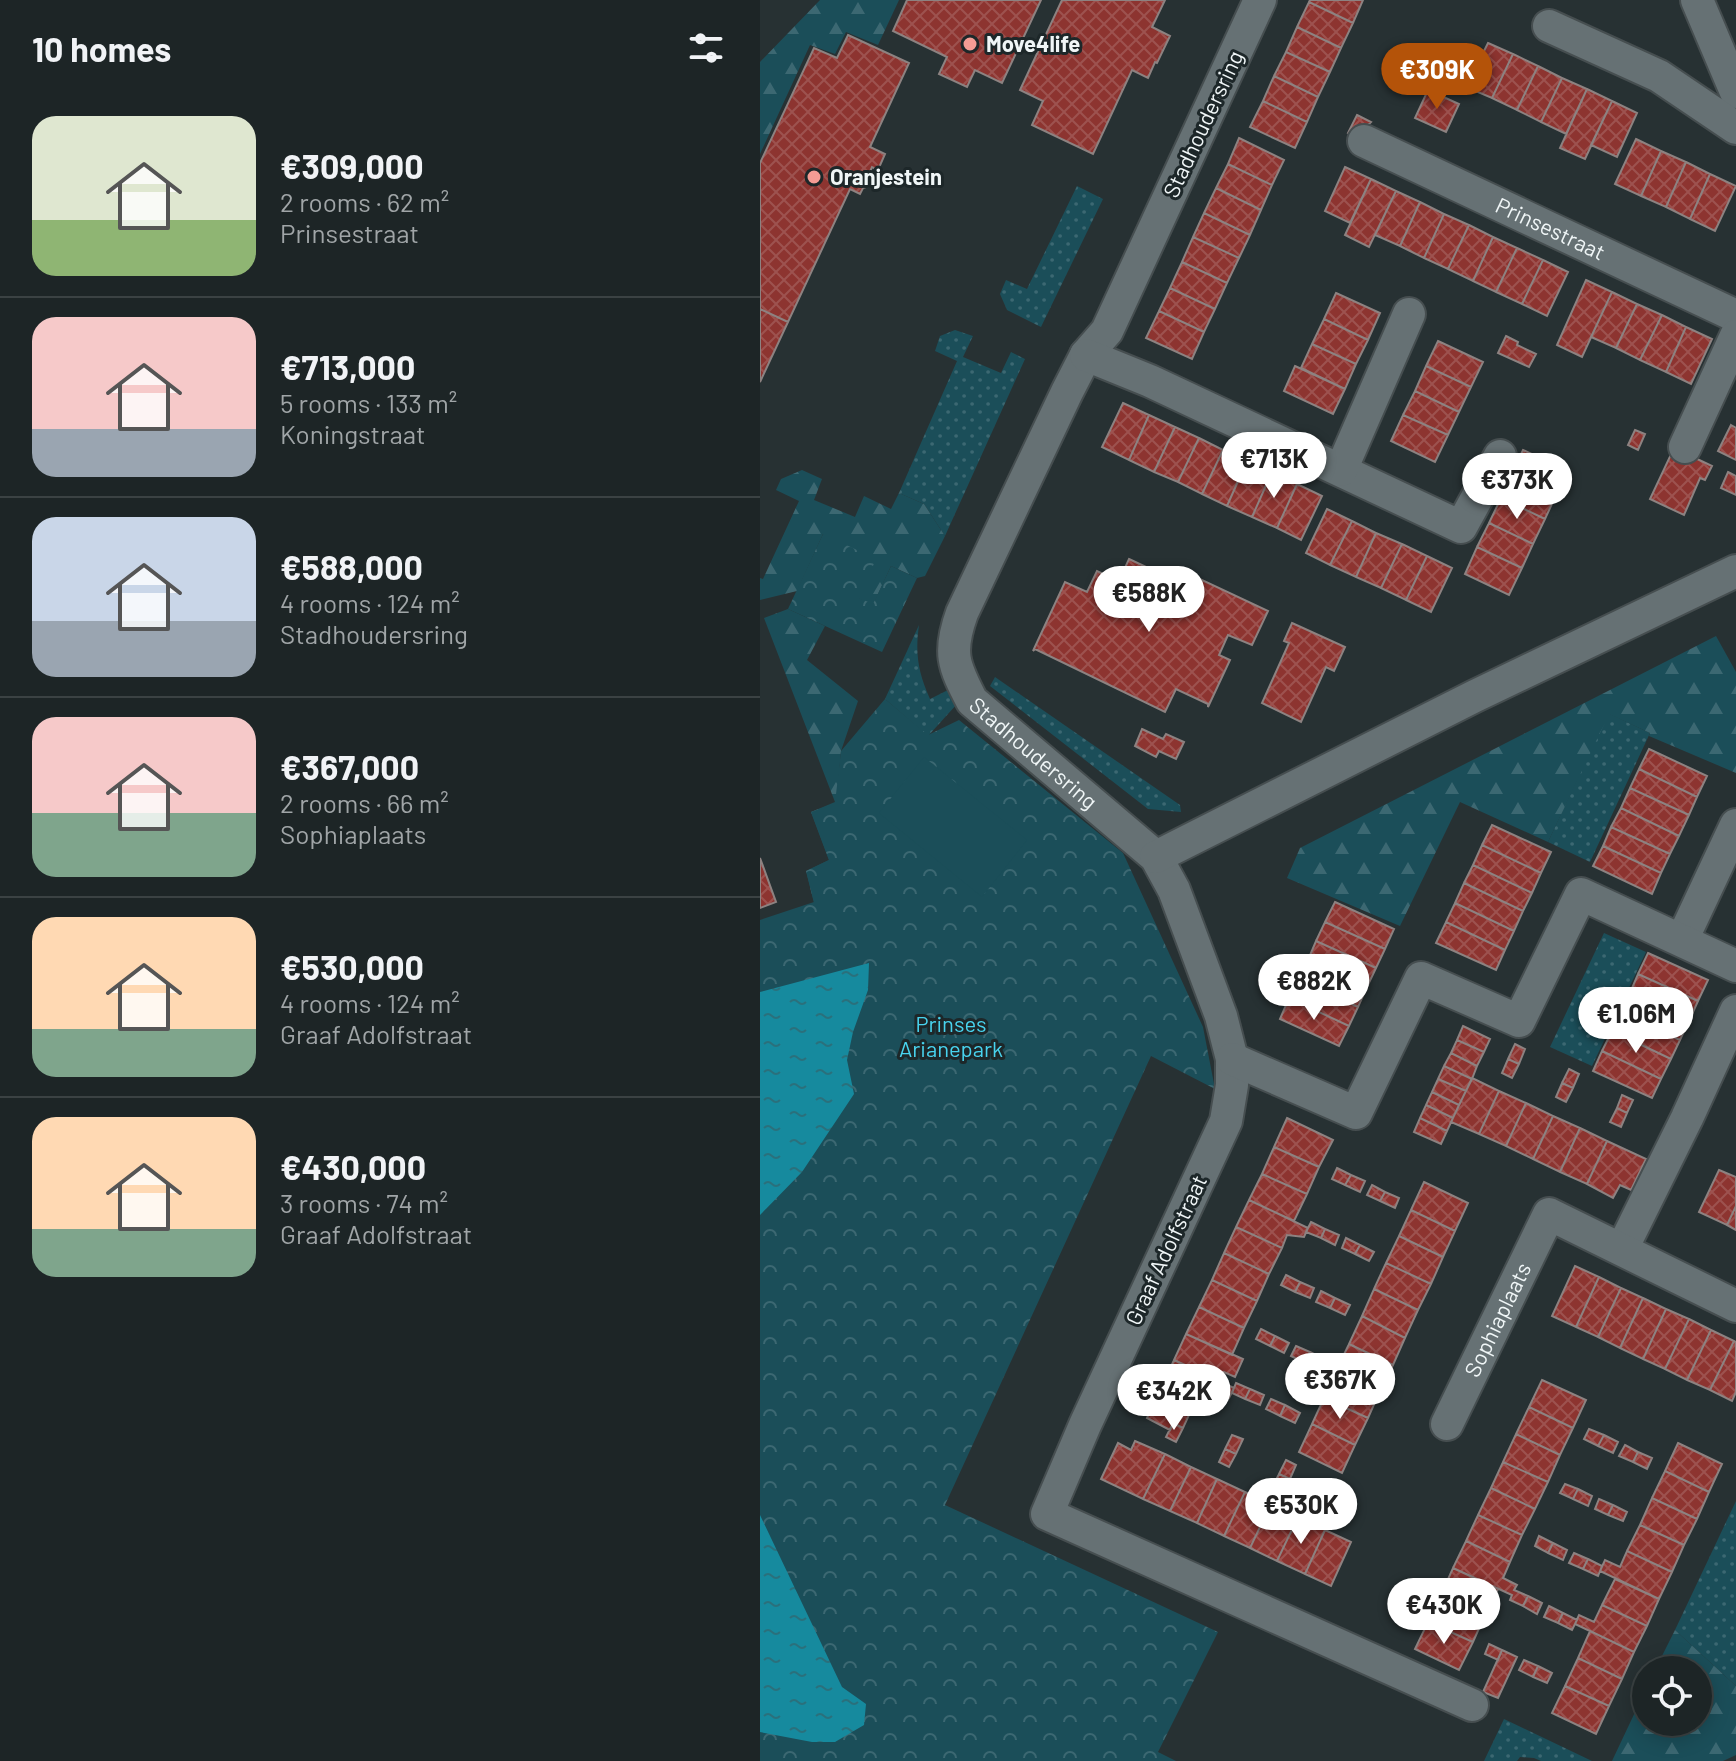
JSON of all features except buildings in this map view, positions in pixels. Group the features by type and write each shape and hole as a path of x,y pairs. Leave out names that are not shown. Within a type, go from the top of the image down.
{"street":[{"name":"Stadhoudersring","path":"1156,857 972,701 957,673 953,639 962,613 1086,355 1107,331 1260,0"},
{"path":"1697,0 1733,78"},
{"path":"1549,26 1659,76 1736,128"},
{"name":"Prinsestraat","path":"1364,141 1736,316"},
{"path":"1341,470 1409,314"},
{"path":"1685,447 1736,336"},
{"path":"1086,355 1150,381 1461,527 1500,456"},
{"path":"1156,857 1475,696 1735,575"},
{"path":"1682,940 1736,825"},
{"name":"Graaf Adolfstraat","path":"1156,857 1174,890 1221,1016 1232,1059 1232,1085 1226,1121 1047,1514 1472,1705"},
{"path":"1232,1059 1356,1113 1421,978 1519,1021 1581,894 1736,966"},
{"path":"1736,1011 1622,1249 1736,1306"},
{"name":"Sophiaplaats","path":"1447,1424 1549,1214 1622,1249"}],"green space":[{"path":"820,0 899,0 878,45 846,32 835,54 810,45 760,154 760,62"},
{"path":"1077,186 1103,199 1041,327 1007,310 1000,294 1006,280 1027,289"},
{"path":"955,330 973,336 963,357 1001,373 1011,352 1025,359 945,536 924,504 899,493 957,361 935,351 940,336"},
{"path":"802,470 822,479 814,500 855,517 864,496 891,509 899,493 924,504 945,536 925,576 917,578 891,566 873,605 858,598 823,534 797,591 760,600 760,578 763,579 799,501 776,490 781,479"},
{"path":"823,534 876,559 859,598 873,604 891,566 917,578 882,652 788,609"},
{"path":"788,609 825,626 807,660 858,701 841,751 824,943 806,871 829,860 811,812 835,802 764,618"},
{"path":"919,625 918,663 930,699 948,690 957,704 928,736 885,699"},
{"path":"1716,636 1736,672 1736,773 1649,736 1650,733 1609,714 1548,842 1460,802 1400,926 1287,878 1300,848"},
{"path":"995,677 1180,805 1181,812 1148,809 990,686"},
{"name":"Prinses Arianepark","path":"885,699 928,735 959,720 1123,853 1203,1027 1215,1089 1151,1056 945,1505 1218,1632 1158,1752 1176,1761 760,1761 760,920 814,902 806,871 829,860 811,812 835,803 841,751"},
{"path":"1608,713 1650,733 1590,862 1548,842"},
{"path":"924,757 1027,840 982,897 879,813"},
{"path":"1604,933 1646,952 1592,1066 1550,1047"},
{"path":"1736,1501 1736,1686 1712,1664 1712,1656 1703,1656 1675,1630"},
{"path":"1675,1630 1703,1656 1662,1656"},
{"path":"1712,1664 1736,1686 1736,1755 1723,1761 1612,1761 1632,1719 1632,1736 1712,1736"},
{"path":"1504,1719 1592,1761 1541,1761 1520,1757 1517,1761 1484,1761"}],"water":[{"path":"869,963 868,990 847,1060 854,1094 802,1172 760,1215 760,992"},
{"path":"760,1515 842,1687 866,1704 864,1725 835,1742 812,1742 760,1732"}],"place":[{"name":"Move4life","path":"970,44"},
{"name":"Oranjestein","path":"814,177"}]}
